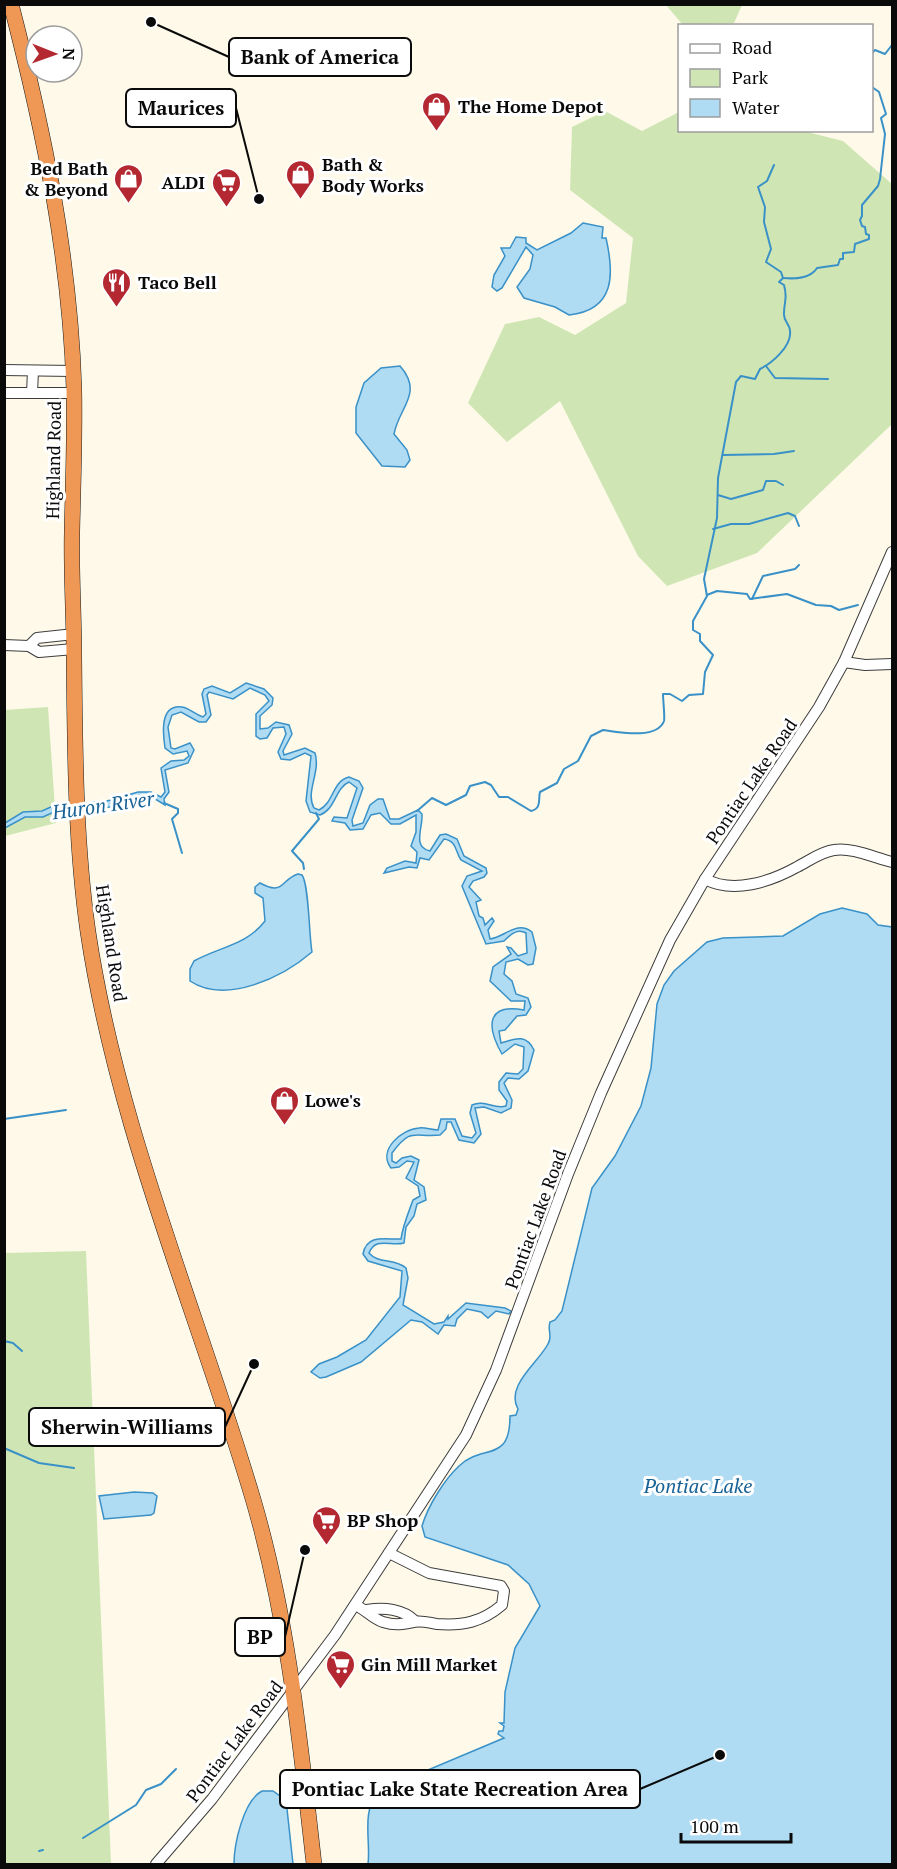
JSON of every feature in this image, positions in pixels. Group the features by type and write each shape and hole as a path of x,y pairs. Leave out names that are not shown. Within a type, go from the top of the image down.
{"highway":[{"name":"Highland Road","path":"11,4 45,141 59,220 73,371 76,769 79,838 88,929 114,1064 152,1189 253,1498 277,1592 294,1688 314,1864"}],"street":[{"path":"4,370 73,371"},
{"path":"32,393 33,371"},
{"path":"4,393 74,393"},
{"name":"Pontiac Lake Road","path":"156,1864 207,1806 355,1605 452,1458 481,1405 568,1174 670,940 705,879 798,743 844,662 892,552"},
{"path":"30,646 38,638 74,633"},
{"path":"4,645 30,646 39,652 74,649"},
{"path":"844,662 865,665 892,664"},
{"path":"705,879 718,885 761,883 778,877 822,853 836,849 892,861"},
{"path":"355,1605 367,1610 379,1621 406,1625 415,1621 457,1626 480,1621 502,1605 504,1591 501,1586 429,1573 389,1553"}],"green space":[{"path":"666,5 742,5 734,23 682,24"},
{"path":"605,111 642,131 678,113 678,132 807,132 843,141 892,184 892,424 757,553 667,586 638,556 560,401 507,442 468,403 505,324 539,317 575,335 626,303 633,238 570,190 572,127"},
{"path":"48,707 56,823 5,836 4,710"},
{"path":"86,1251 111,1864 5,1864 4,1253"}],"water":[{"path":"583,223 603,227 602,238 606,238 609,251 608,288 596,306 584,312 569,315 555,307 524,298 517,287 530,269 533,255 526,247 502,288 497,291 492,287 494,275 505,256 501,248 510,248 516,237 526,238 526,243 537,250 571,233"},
{"path":"400,366 407,376 410,392 394,434 407,450 410,460 405,467 382,466 356,433 356,407 364,383 381,368"},
{"name":"Huron River","path":"246,683 264,689 273,698 272,705 260,716 260,729 268,728 276,722 289,725 292,734 283,751 284,755 305,748 315,753 316,767 311,795 314,808 319,810 324,807 339,783 349,777 359,781 363,788 352,820 353,826 363,823 370,805 378,799 383,799 390,819 399,819 418,810 422,814 421,846 430,851 440,835 446,834 457,839 464,856 486,868 487,873 484,877 473,881 469,887 481,900 476,902 479,916 483,918 485,925 492,918 494,921 488,930 490,939 516,928 527,929 532,932 536,948 533,964 528,965 518,959 506,962 504,974 512,981 516,994 528,998 531,1007 526,1015 517,1016 505,1030 499,1031 501,1043 523,1039 534,1050 528,1071 519,1079 508,1078 504,1083 512,1100 511,1108 501,1113 484,1107 475,1108 481,1134 474,1143 459,1140 451,1122 447,1122 446,1129 440,1135 414,1135 404,1139 392,1153 392,1161 396,1163 402,1158 411,1156 419,1160 414,1180 424,1187 426,1200 417,1204 414,1216 406,1227 404,1243 380,1243 369,1253 377,1259 397,1263 406,1268 408,1278 403,1305 434,1324 444,1322 448,1316 448,1319 466,1303 505,1308 511,1311 509,1314 496,1311 488,1318 481,1312 467,1309 457,1319 455,1326 444,1325 438,1334 422,1322 411,1320 361,1362 320,1378 311,1372 319,1364 337,1357 366,1340 400,1297 402,1271 368,1261 363,1254 365,1247 373,1240 401,1239 413,1200 420,1196 418,1186 406,1178 414,1162 407,1161 399,1167 391,1168 387,1161 387,1154 393,1142 412,1129 438,1130 441,1119 455,1119 462,1136 472,1138 476,1133 470,1113 472,1105 481,1103 497,1107 506,1106 507,1101 499,1090 499,1082 506,1073 518,1074 523,1069 524,1047 515,1044 502,1054 494,1035 493,1020 502,1010 524,1010 525,1001 511,1001 490,981 493,967 511,954 507,947 518,956 527,953 526,933 517,932 504,941 486,944 462,886 467,876 482,871 461,860 454,844 448,840 444,839 429,860 420,858 417,868 409,867 384,873 387,868 405,861 416,863 417,852 411,846 416,832 416,815 400,824 391,824 380,813 371,815 363,829 350,830 345,823 332,821 334,817 347,818 357,788 349,782 344,785 333,804 325,812 320,815 310,812 306,801 311,756 305,753 290,760 281,759 278,752 286,734 284,727 273,728 267,738 260,739 256,736 256,714 269,701 265,695 250,688 233,699 209,692 207,695 211,715 206,722 199,722 181,712 172,715 168,727 171,748 175,749 190,743 194,750 188,763 165,770 169,792 164,799 165,805 152,797 146,797 110,807 54,812 43,817 25,817 5,828 5,823 23,812 42,811 53,806 107,801 138,792 151,792 161,797 165,792 161,768 171,761 184,760 189,756 187,751 173,754 165,748 164,722 169,710 182,707 203,717 206,714 202,694 204,689 212,686 230,693"},
{"path":"298,874 302,875 306,889 312,952 286,970 254,985 220,990 204,988 190,981 190,969 194,961 241,941 265,921 263,898 255,893 255,887 260,883 268,887 278,887"},
{"name":"Pontiac Lake","path":"842,908 867,914 878,925 892,927 892,1864 368,1864 368,1818 378,1791 504,1738 498,1734 499,1731 503,1731 504,1726 500,1723 504,1723 505,1692 515,1648 540,1606 529,1584 508,1565 425,1537 422,1526 437,1494 459,1466 468,1459 500,1447 505,1441 509,1431 510,1416 516,1415 518,1409 515,1400 519,1383 548,1344 550,1322 555,1320 562,1311 592,1188 615,1156 641,1106 651,1068 657,1004 664,985 674,971 707,942 723,938 783,936 820,914"},
{"path":"134,1492 153,1493 157,1496 154,1513 104,1519 99,1496"},
{"path":"262,1791 273,1791 280,1796 287,1809 293,1864 234,1864 238,1835 245,1813 255,1796"}],"waterway":[{"path":"873,52 875,50 885,54 892,45"},
{"path":"783,278 802,278 817,268 838,265 840,259 843,259 843,253 854,252 855,244 869,239 860,220 862,205 878,186 880,179 885,134 881,118 886,114 879,92 873,88"},
{"path":"774,165 767,181 758,187 765,207 764,222 771,249 766,262 781,272 783,278"},
{"path":"417,811 432,798 446,805 466,795 470,786 485,782 491,785 499,797 508,797 531,811 534,810 538,806 540,792 557,783 564,769 578,761 591,736 603,730 627,733 654,731 664,721 663,694 670,694 682,701 689,695 703,694 705,672 713,655 700,641 700,634 693,630 693,621 707,596 704,579 717,518 718,478 736,382 741,376 755,379 760,369 770,363 788,342 790,331 784,316 785,290 784,285 779,282 783,278"},
{"path":"766,366 775,378 828,379"},
{"path":"723,455 774,454 794,451"},
{"path":"718,495 731,499 763,490 766,481 776,481 783,485"},
{"path":"713,529 731,524 749,524 788,513 795,516 799,526"},
{"path":"752,599 763,576 795,569 799,565"},
{"path":"707,595 717,591 747,594 750,599 787,594 816,605 831,606 839,610 858,605"},
{"name":"Huron River","path":"164,803 178,809 178,813 172,819 182,853"},
{"path":"304,869 303,863 292,851 319,819 316,813"},
{"path":"4,1119 66,1110"},
{"path":"4,1341 13,1343 22,1351"},
{"path":"4,1448 39,1463 74,1468"},
{"path":"83,1838 136,1805 146,1790 161,1784 176,1769"},
{"path":"39,1851 43,1850"}],"place":[{"name":"Bank of America","path":"151,22"},
{"name":"The Home Depot","path":"437,132"},
{"name":"Maurices","path":"259,199"},
{"name":"Bath & Body Works","path":"301,200"},
{"name":"Bed Bath & Beyond","path":"129,204"},
{"name":"ALDI","path":"226,208"},
{"name":"Taco Bell","path":"117,308"},
{"name":"Lowe's","path":"284,1126"},
{"name":"Sherwin-Williams","path":"254,1364"},
{"name":"BP Shop","path":"326,1546"},
{"name":"BP","path":"305,1550"},
{"name":"Gin Mill Market","path":"340,1690"},
{"name":"Pontiac Lake State Recreation Area","path":"720,1755"}]}
